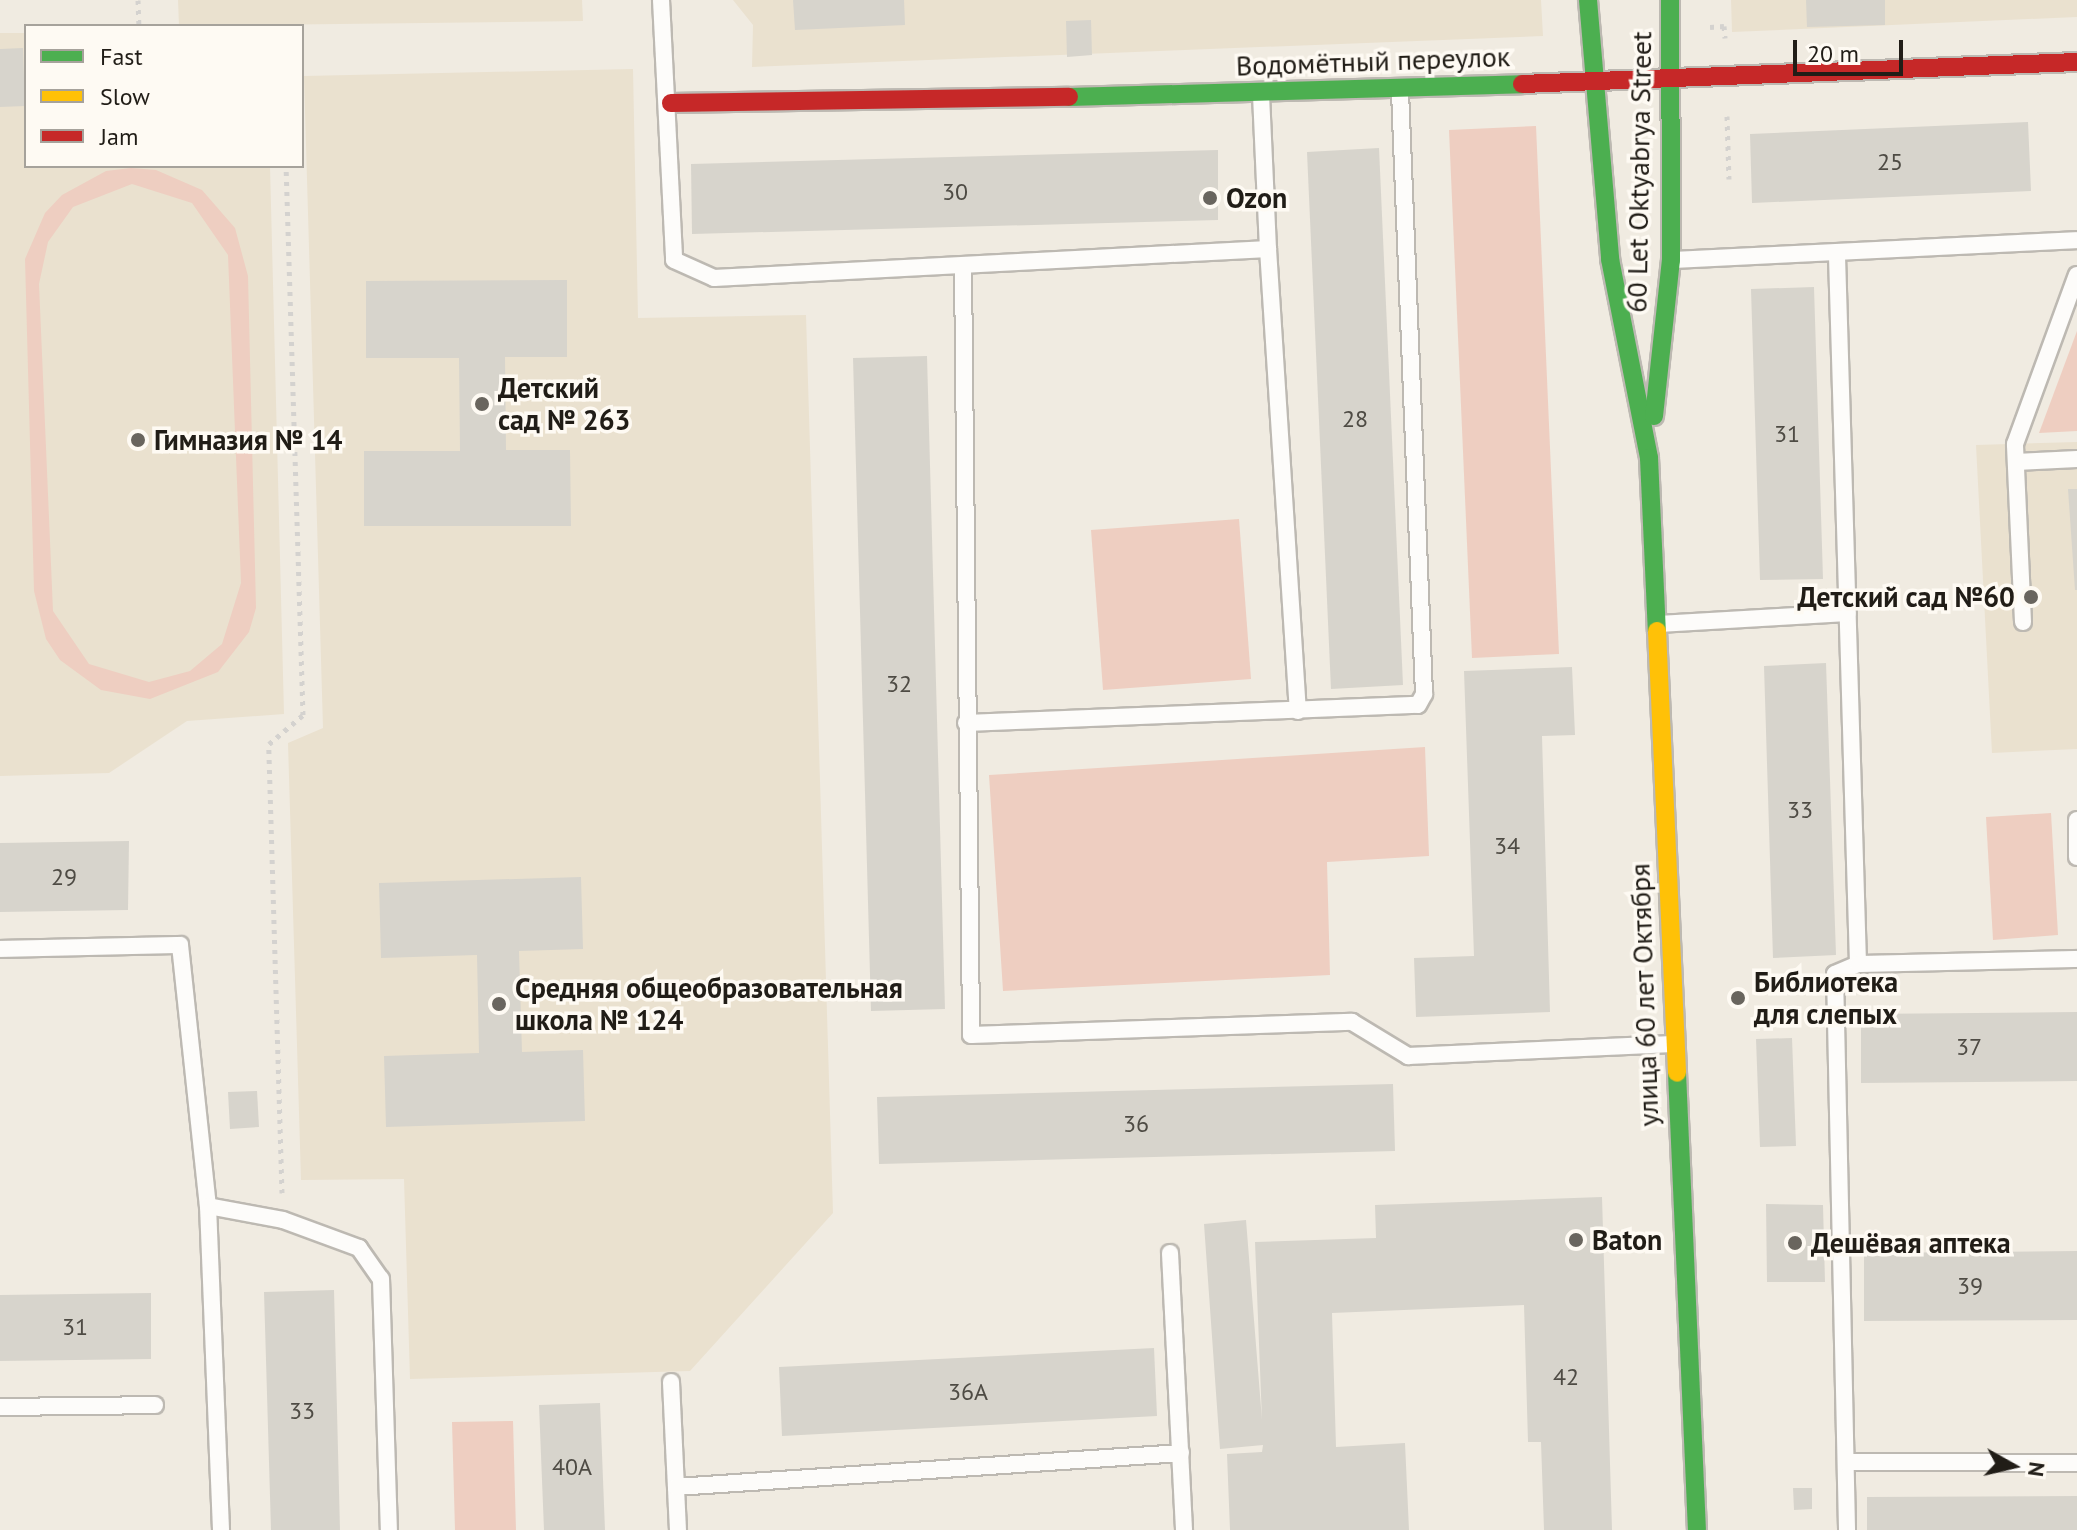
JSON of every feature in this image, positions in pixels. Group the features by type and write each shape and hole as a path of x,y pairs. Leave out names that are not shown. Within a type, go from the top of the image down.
{"main road":[{"name":"60 Let Oktyabrya Street","path":"1588,0 1592,81 1610,259 1649,458"},
{"name":"60 Let Oktyabrya Street","path":"1649,458 1671,260 1673,77 1670,0"},
{"name":"Водомётный переулок","path":"671,103 1261,94 2077,62"},
{"name":"улица 60 лет Октября","path":"1649,458 1697,1530"}],"lane":[{"path":"661,0 671,103 674,260 714,278 1268,249"},
{"path":"966,723 1418,705 1424,694 1400,88"},
{"path":"1261,94 1298,711"},
{"path":"1671,260 1837,256 2077,240"},
{"path":"1837,256 1858,964"},
{"path":"963,266 971,1035 1352,1022 1408,1056 1673,1044"},
{"path":"2023,622 2015,444 2077,275"},
{"path":"2016,462 2077,459"},
{"path":"1656,624 1848,613"},
{"path":"2077,820 2077,857"},
{"path":"0,949 180,945 208,1206 221,1530"},
{"path":"1847,1530 1835,974 1858,964 2077,959"},
{"path":"208,1206 283,1220 359,1248 381,1279 389,1530"},
{"path":"1170,1253 1184,1530"},
{"path":"671,1382 678,1530"},
{"path":"0,1407 155,1405"},
{"path":"676,1487 1181,1453"},
{"path":"1846,1462 2077,1463"}],"path":[{"path":"138,0 139,24"},
{"path":"283,1220 269,744 303,715 286,168"}],"shaded area":[{"path":"178,0 582,0 583,21 304,24 179,24"},
{"path":"733,0 1541,0 1543,36 752,67 753,25"},
{"path":"1731,0 2077,0 2077,17 1732,32"},
{"name":"Гимназия № 14","path":"0,33 24,33 24,168 270,168 284,714 187,721 109,773 0,776"},
{"path":"633,69 638,318 806,315 833,1213 690,1371 410,1379 404,1179 301,1180 288,743 323,728 304,76"},
{"path":"1536,126 1559,654 1472,658 1449,130"},
{"path":"131,168 156,170 202,190 235,228 248,276 256,608 249,632 218,672 150,699 101,690 60,660 46,639 34,591 25,259 45,213 62,195 106,171","holes":["132,184 192,203 228,255 241,583 222,644 190,671 149,682 89,664 53,611 39,284 48,242 73,207"]},
{"path":"2077,331 2077,431 2039,433"},
{"name":"Детский сад №60","path":"2077,442 2077,749 1992,753 1976,445"},
{"path":"1239,519 1251,679 1103,690 1091,530"},
{"path":"1425,747 1429,856 1327,862 1330,975 1003,991 989,775"},
{"path":"2051,813 2058,935 1993,940 1986,817"},
{"path":"513,1421 516,1530 455,1530 452,1422"}],"building":[{"path":"793,0 904,0 905,25 795,30"},
{"path":"1806,0 1885,0 1885,25 1807,27"},
{"path":"1091,20 1092,55 1067,57 1066,21"},
{"path":"23,48 24,106 0,107 0,49"},
{"path":"2028,122 2031,191 1752,203 1750,134"},
{"path":"1379,148 1403,685 1331,689 1307,152"},
{"path":"1218,150 1218,220 692,234 691,164"},
{"name":"Детский сад № 263","path":"567,280 567,357 505,357 506,450 570,450 571,526 364,526 364,451 460,451 459,358 366,358 366,281"},
{"path":"1814,287 1823,579 1760,580 1751,289"},
{"path":"927,356 945,1009 871,1011 853,358"},
{"path":"2068,489 2077,489 2077,590 2075,590"},
{"path":"1826,663 1836,955 1773,958 1764,666"},
{"path":"1572,667 1575,735 1542,736 1550,1012 1416,1017 1414,958 1474,956 1464,671"},
{"path":"129,841 128,910 0,912 0,843"},
{"name":"Средняя общеобразовательная школа № 124","path":"581,877 583,949 519,951 522,1052 583,1050 585,1121 386,1127 384,1056 479,1053 477,955 381,958 379,883"},
{"path":"2077,1012 2077,1081 1861,1083 1861,1014"},
{"path":"1792,1038 1796,1146 1760,1147 1756,1039"},
{"path":"1393,1084 1395,1151 879,1164 877,1097"},
{"path":"257,1091 259,1127 230,1129 228,1092"},
{"path":"1602,1197 1612,1530 1544,1530 1541,1442 1528,1442 1524,1305 1332,1313 1336,1447 1405,1443 1409,1530 1230,1530 1227,1454 1262,1452 1263,1445 1220,1449 1204,1224 1246,1220 1262,1420 1255,1242 1376,1238 1375,1205"},
{"name":"Дешёвая аптека","path":"1766,1204 1823,1205 1825,1282 1767,1282"},
{"path":"2077,1251 2077,1320 1864,1321 1864,1253"},
{"path":"334,1290 340,1530 271,1530 264,1292"},
{"path":"151,1293 151,1359 0,1361 0,1295"},
{"path":"1154,1348 1157,1416 782,1436 779,1367"},
{"path":"600,1403 605,1530 544,1530 539,1405"},
{"path":"1793,1488 1812,1488 1812,1509 1794,1510"},
{"path":"2077,1496 2077,1530 1867,1530 1867,1497"}],"traffic: fast":[{"path":"1588,0 1610,259 1649,458 1657,631"},
{"path":"1654,416 1671,260 1670,0"},
{"path":"1069,97 1522,84"},
{"path":"1677,1073 1697,1530"}],"traffic: slow":[{"path":"1657,631 1677,1073"}],"traffic: jam":[{"path":"1522,84 2077,62"},
{"path":"671,103 1069,97"}],"place":[{"name":"Ozon","path":"1210,198"},
{"name":"Детский сад № 263","path":"482,404"},
{"name":"Гимназия № 14","path":"138,440"},
{"name":"Детский сад №60","path":"2031,597"},
{"name":"Библиотека для слепых","path":"1738,998"},
{"name":"Средняя общеобразовательная школа № 124","path":"499,1004"},
{"name":"Baton","path":"1576,1240"},
{"name":"Дешёвая аптека","path":"1795,1243"}]}
